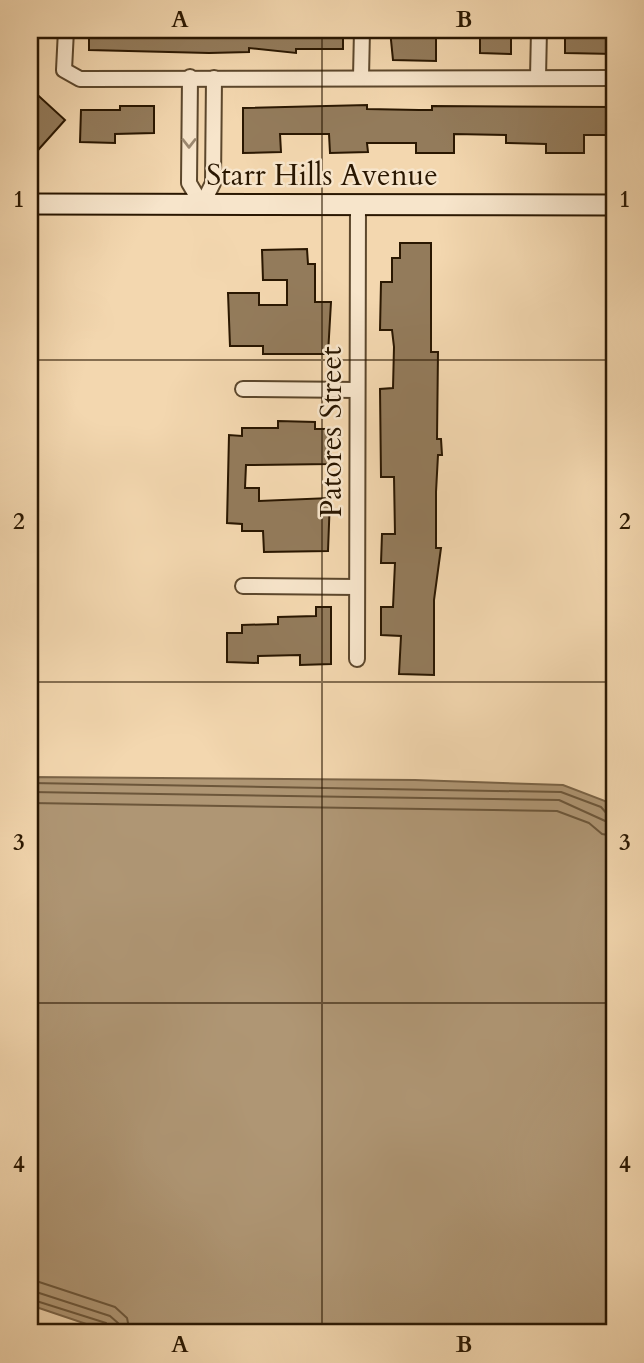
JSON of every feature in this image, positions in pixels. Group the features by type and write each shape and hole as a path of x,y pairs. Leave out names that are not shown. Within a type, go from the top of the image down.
{"street":[{"path":"66,30 64,66 67,75 80,79 614,78"},
{"path":"361,77 362,30"},
{"path":"538,77 539,30"},
{"path":"190,77 189,183 202,205"},
{"path":"202,205 214,183 214,78"},
{"name":"Starr Hills Avenue","path":"30,204 614,205"},
{"name":"Patores Street","path":"357,659 358,204"},
{"path":"243,389 357,390"},
{"path":"243,586 357,587"}],"water":[{"path":"30,777 415,780 563,785 605,801 614,813 614,1333 113,1333 30,1305"}],"building":[{"path":"89,30 343,30 343,49 296,49 296,53 249,48 249,52 209,53 89,50"},
{"path":"390,30 436,30 436,61 393,60"},
{"path":"480,30 511,30 511,54 480,53"},
{"path":"565,30 614,30 614,54 565,53"},
{"path":"30,88 65,120 39,149 30,141"},
{"path":"367,105 367,109 419,110 432,110 432,106 614,107 614,135 584,135 584,153 546,153 546,144 506,143 506,135 454,134 454,153 416,153 416,143 367,143 368,152 330,153 329,134 280,134 281,152 243,153 243,108"},
{"path":"120,106 154,106 154,133 115,134 115,143 80,142 81,110 120,110"},
{"path":"400,243 431,243 431,352 438,352 437,439 441,439 442,455 438,455 436,492 436,548 441,548 434,600 434,675 399,674 401,636 381,635 381,607 393,607 395,563 381,563 382,534 395,534 394,477 381,477 380,389 393,388 394,347 392,330 380,330 381,282 392,282 392,258 400,258"},
{"path":"307,249 308,264 315,264 315,302 331,302 328,354 263,354 263,346 230,346 228,293 259,293 259,305 287,305 287,280 263,280 262,250"},
{"path":"278,421 315,422 315,429 331,429 331,464 246,465 245,488 259,488 259,501 330,498 328,551 264,552 263,531 242,531 242,524 227,523 229,435 242,436 242,428 278,428"},
{"path":"316,607 331,607 331,664 300,665 300,655 258,656 258,663 227,662 227,633 242,633 242,625 278,624 278,617 316,616"}]}
